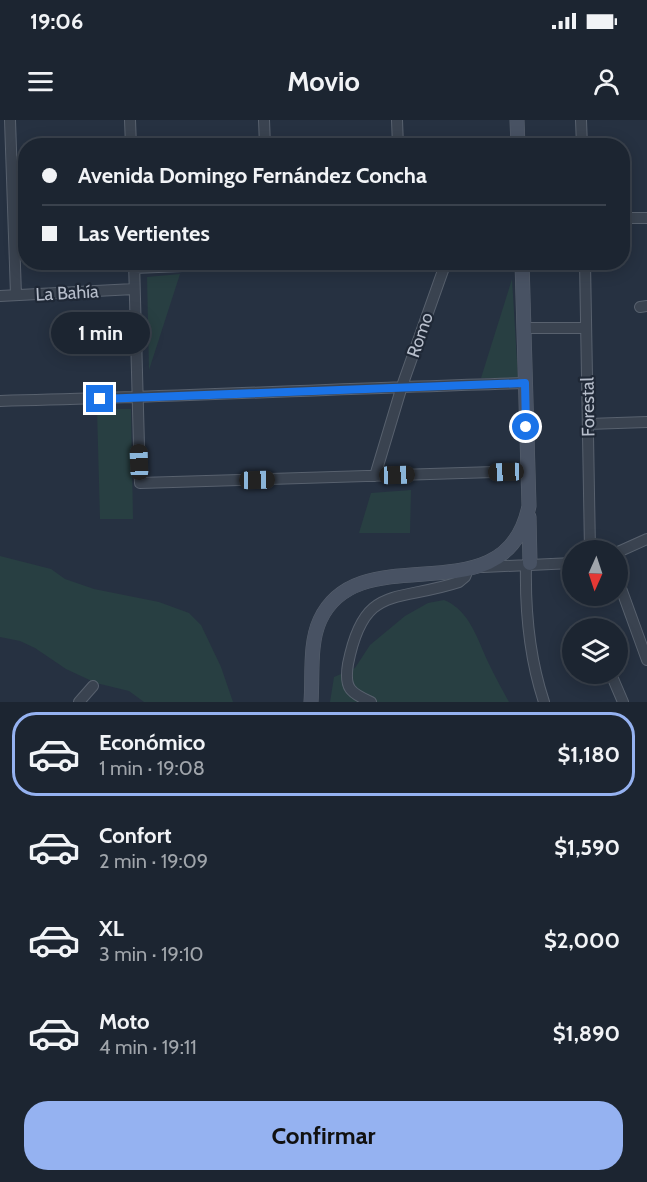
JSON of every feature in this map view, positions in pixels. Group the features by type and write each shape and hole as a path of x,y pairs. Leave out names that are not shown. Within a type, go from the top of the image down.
{"main road":[{"path":"518,120 518,138"},
{"path":"522,270 529,506 528,564"},
{"path":"311,702 315,638 320,619 346,590 372,580 473,568 496,558 512,544 523,526 529,506"}],"street":[{"path":"10,120 16,295"},
{"path":"130,120 131,138"},
{"path":"264,120 265,138"},
{"path":"397,120 398,138"},
{"path":"581,120 582,138"},
{"path":"630,218 647,218"},
{"path":"134,270 140,483 528,471"},
{"name":"Romo","path":"375,476 402,386 443,270"},
{"name":"Forestal","path":"585,270 590,540"},
{"name":"La Bahía","path":"0,296 134,289"},
{"path":"524,328 586,328"},
{"path":"0,401 525,383"},
{"path":"588,424 647,422"},
{"path":"628,548 647,539"},
{"path":"371,702 350,689 346,681 354,635 366,614 375,606 388,598 459,582 473,568 562,563"},
{"path":"528,564 528,630 544,702"},
{"path":"627,606 647,660"},
{"path":"615,684 622,702"},
{"path":"79,702 93,686"}],"green space":[{"path":"180,274 149,370 147,277"},
{"path":"512,279 518,378 481,378"},
{"path":"97,409 131,409 133,519 100,519"},
{"path":"411,490 410,533 359,533 371,493"},
{"path":"0,556 51,569 65,579 94,589 159,602 189,613 201,625 221,667 233,702 144,702 129,691 96,683 66,669 35,648 20,641 0,637"},
{"path":"444,600 453,605 467,619 509,702 330,702 334,677 355,668 370,645 405,616 428,603"}],"route":[{"path":"100,399 525,383 526,427"}]}
